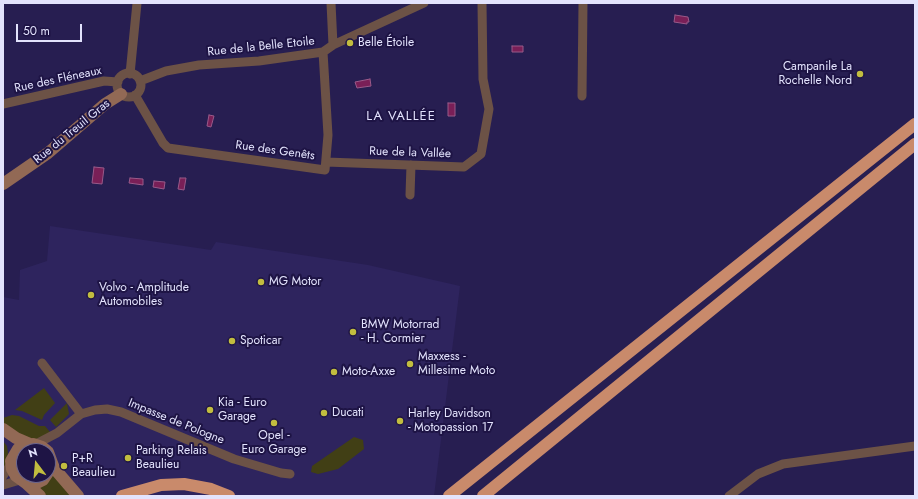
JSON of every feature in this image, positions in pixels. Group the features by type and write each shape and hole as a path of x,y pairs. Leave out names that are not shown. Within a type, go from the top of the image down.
{"highway":[{"path":"449,496 915,124"},
{"path":"483,496 915,144"},
{"path":"462,496 624,364 754,254"},
{"path":"122,496 161,485 184,484 211,489 229,496"}],"street":[{"path":"135,95 140,88 140,81 136,76 130,74 137,3"},
{"path":"331,3 333,45"},
{"name":"Rue de la Belle Etoile","path":"140,81 166,71 199,65 259,61 323,52 333,45 424,3"},
{"name":"Rue de la Vallée","path":"326,162 464,167 481,154 489,109 483,79 482,3"},
{"path":"582,96 583,3"},
{"name":"Rue des Genêts","path":"135,95 163,143 171,149 325,170 328,135 323,52"},
{"name":"Rue du Treuil Gras","path":"3,184 48,153 105,104 119,88 124,75 130,74"},
{"name":"Rue des Fléneaux","path":"3,104 104,82 119,88"},
{"name":"Rue du Treuil Gras","path":"119,88 126,96 135,95"},
{"path":"410,195 411,165"},
{"path":"42,363 81,414"},
{"name":"Impasse de Pologne","path":"35,443 57,433 81,414 101,409 116,411 234,459 281,473 290,474"},
{"path":"3,429 16,438 30,443"},
{"path":"52,443 57,433"},
{"path":"3,436 9,442 13,473 16,475"},
{"path":"729,496 758,474 782,464 915,446"},
{"path":"3,476 16,453"},
{"path":"56,470 78,496"},
{"path":"3,485 17,483"},
{"path":"25,483 40,496"}],"shaded area":[{"path":"675,15 688,17 689,22 687,22 687,24 674,22"},
{"path":"512,46 523,46 523,52 512,52"},
{"path":"370,79 371,86 357,88 355,82"},
{"path":"448,103 455,103 455,116 448,116"},
{"path":"209,115 214,116 211,127 207,126"},
{"path":"94,167 104,168 102,184 92,183"},
{"path":"130,178 143,179 143,185 129,183"},
{"path":"180,178 186,178 184,190 178,189"},
{"path":"154,181 165,182 164,189 153,187"},
{"path":"50,226 211,250 216,242 368,265 460,286 434,496 3,496 3,297 19,300 20,270 47,261"},
{"path":"44,388 55,403 44,415 42,420 22,411 15,410"},
{"path":"67,403 69,414 56,427 50,420"},
{"path":"12,415 19,416 39,426 45,426 50,432 38,439 29,439 3,424 3,418"},
{"path":"354,437 363,440 364,449 338,469 318,474 311,472 312,466"},
{"path":"3,441 7,446 8,453 6,466 3,470"},
{"path":"56,476 72,496 43,496 39,487 46,483 56,483"}],"place":[{"name":"Belle Étoile","path":"350,43"},
{"name":"Campanile La Rochelle Nord","path":"860,74"},
{"name":"MG Motor","path":"261,282"},
{"name":"Volvo - Amplitude Automobiles","path":"91,295"},
{"name":"BMW Motorrad - H. Cormier","path":"353,332"},
{"name":"Spoticar","path":"232,341"},
{"name":"Maxxess - Millesime Moto","path":"410,364"},
{"name":"Moto-Axxe","path":"334,372"},
{"name":"Kia - Euro Garage","path":"210,410"},
{"name":"Ducati","path":"324,413"},
{"name":"Harley Davidson - Motopassion 17","path":"400,421"},
{"name":"Opel - Euro Garage","path":"274,423"},
{"name":"Parking Relais Beaulieu","path":"128,458"},
{"name":"P+R Beaulieu","path":"64,466"}],"district":[{"name":"LA VALLÉE","path":"401,117"}]}
